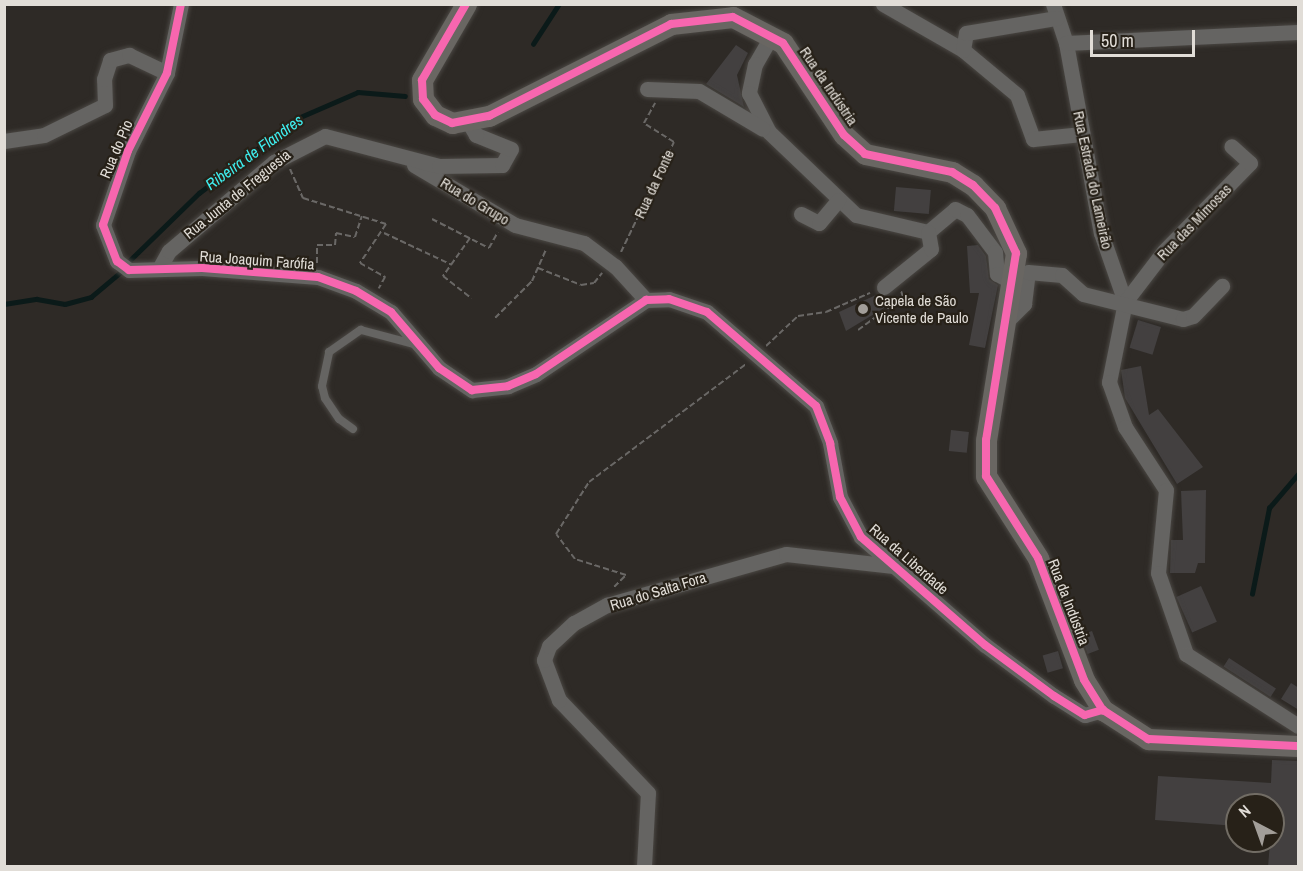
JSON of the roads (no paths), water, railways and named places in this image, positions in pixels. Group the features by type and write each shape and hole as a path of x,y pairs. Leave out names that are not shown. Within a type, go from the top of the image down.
{"street":[{"name":"Rua do Pio","path":"160,267 129,270 117,261 103,225 128,151 167,73 181,4"},
{"path":"466,4 430,62 422,80 423,99 435,115 469,123"},
{"path":"883,4 963,50 1017,95 1033,139 1082,134"},
{"path":"963,50 966,33 1055,11"},
{"name":"Rua Estrada do Lameirão","path":"1055,11 1066,43 1101,233 1125,302"},
{"name":"Rua da Indústria","path":"469,123 671,24 733,17 772,35 800,63 844,135 865,154 952,172 980,193 1012,239 1014,284 986,440 986,476 1038,558 1084,680 1103,710 1148,739 1299,746"},
{"path":"1066,43 1299,32"},
{"path":"769,132 749,93 755,64 772,35"},
{"path":"4,141 44,135 105,105 104,79 110,60 129,56 167,73"},
{"path":"647,88 666,85 699,91 769,132 838,200 881,225 928,232 955,209 967,215 995,252 997,274 1014,284"},
{"name":"Rua Junta de Freguesia","path":"160,267 169,251 283,156 325,136 439,166 502,165 511,149 476,135 469,123"},
{"name":"Rua das Mimosas","path":"1125,302 1164,251 1250,164 1232,146"},
{"name":"Rua do Grupo","path":"403,158 504,219 584,243 611,263 646,300"},
{"path":"801,214 819,223 838,200"},
{"path":"890,283 931,249 928,232"},
{"name":"Rua Joaquim Farófia","path":"160,267 318,277 374,300 429,351 453,381 472,390 508,386 560,360 646,300"},
{"path":"1008,320 1024,304 1028,272 1062,275 1083,294 1125,302 1183,319 1193,316 1222,286"},
{"name":"Rua da Liberdade","path":"646,300 669,299 707,312 816,406 849,518 893,566 1054,696 1085,715 1103,710"},
{"path":"1125,302 1108,382 1125,427 1166,490 1158,573 1186,654 1299,726"},
{"name":"Rua do Salta Fora","path":"644,867 648,793 559,700 544,660 549,646 574,623 598,610 786,554 893,566"}],"lane":[{"path":"353,429 339,419 325,398 322,386 329,352 361,330 429,351"}],"waterway":[{"path":"533,44 559,4"},
{"name":"Ribeira de Flandres","path":"128,262 199,193 298,118 358,92 405,96"},
{"name":"Ribeira de Flandres","path":"4,304 37,299 65,304 91,297 120,273"},
{"path":"1252,594 1269,508 1298,474"}],"place":[{"name":"Capela de São Vicente de Paulo","path":"863,309"}]}
